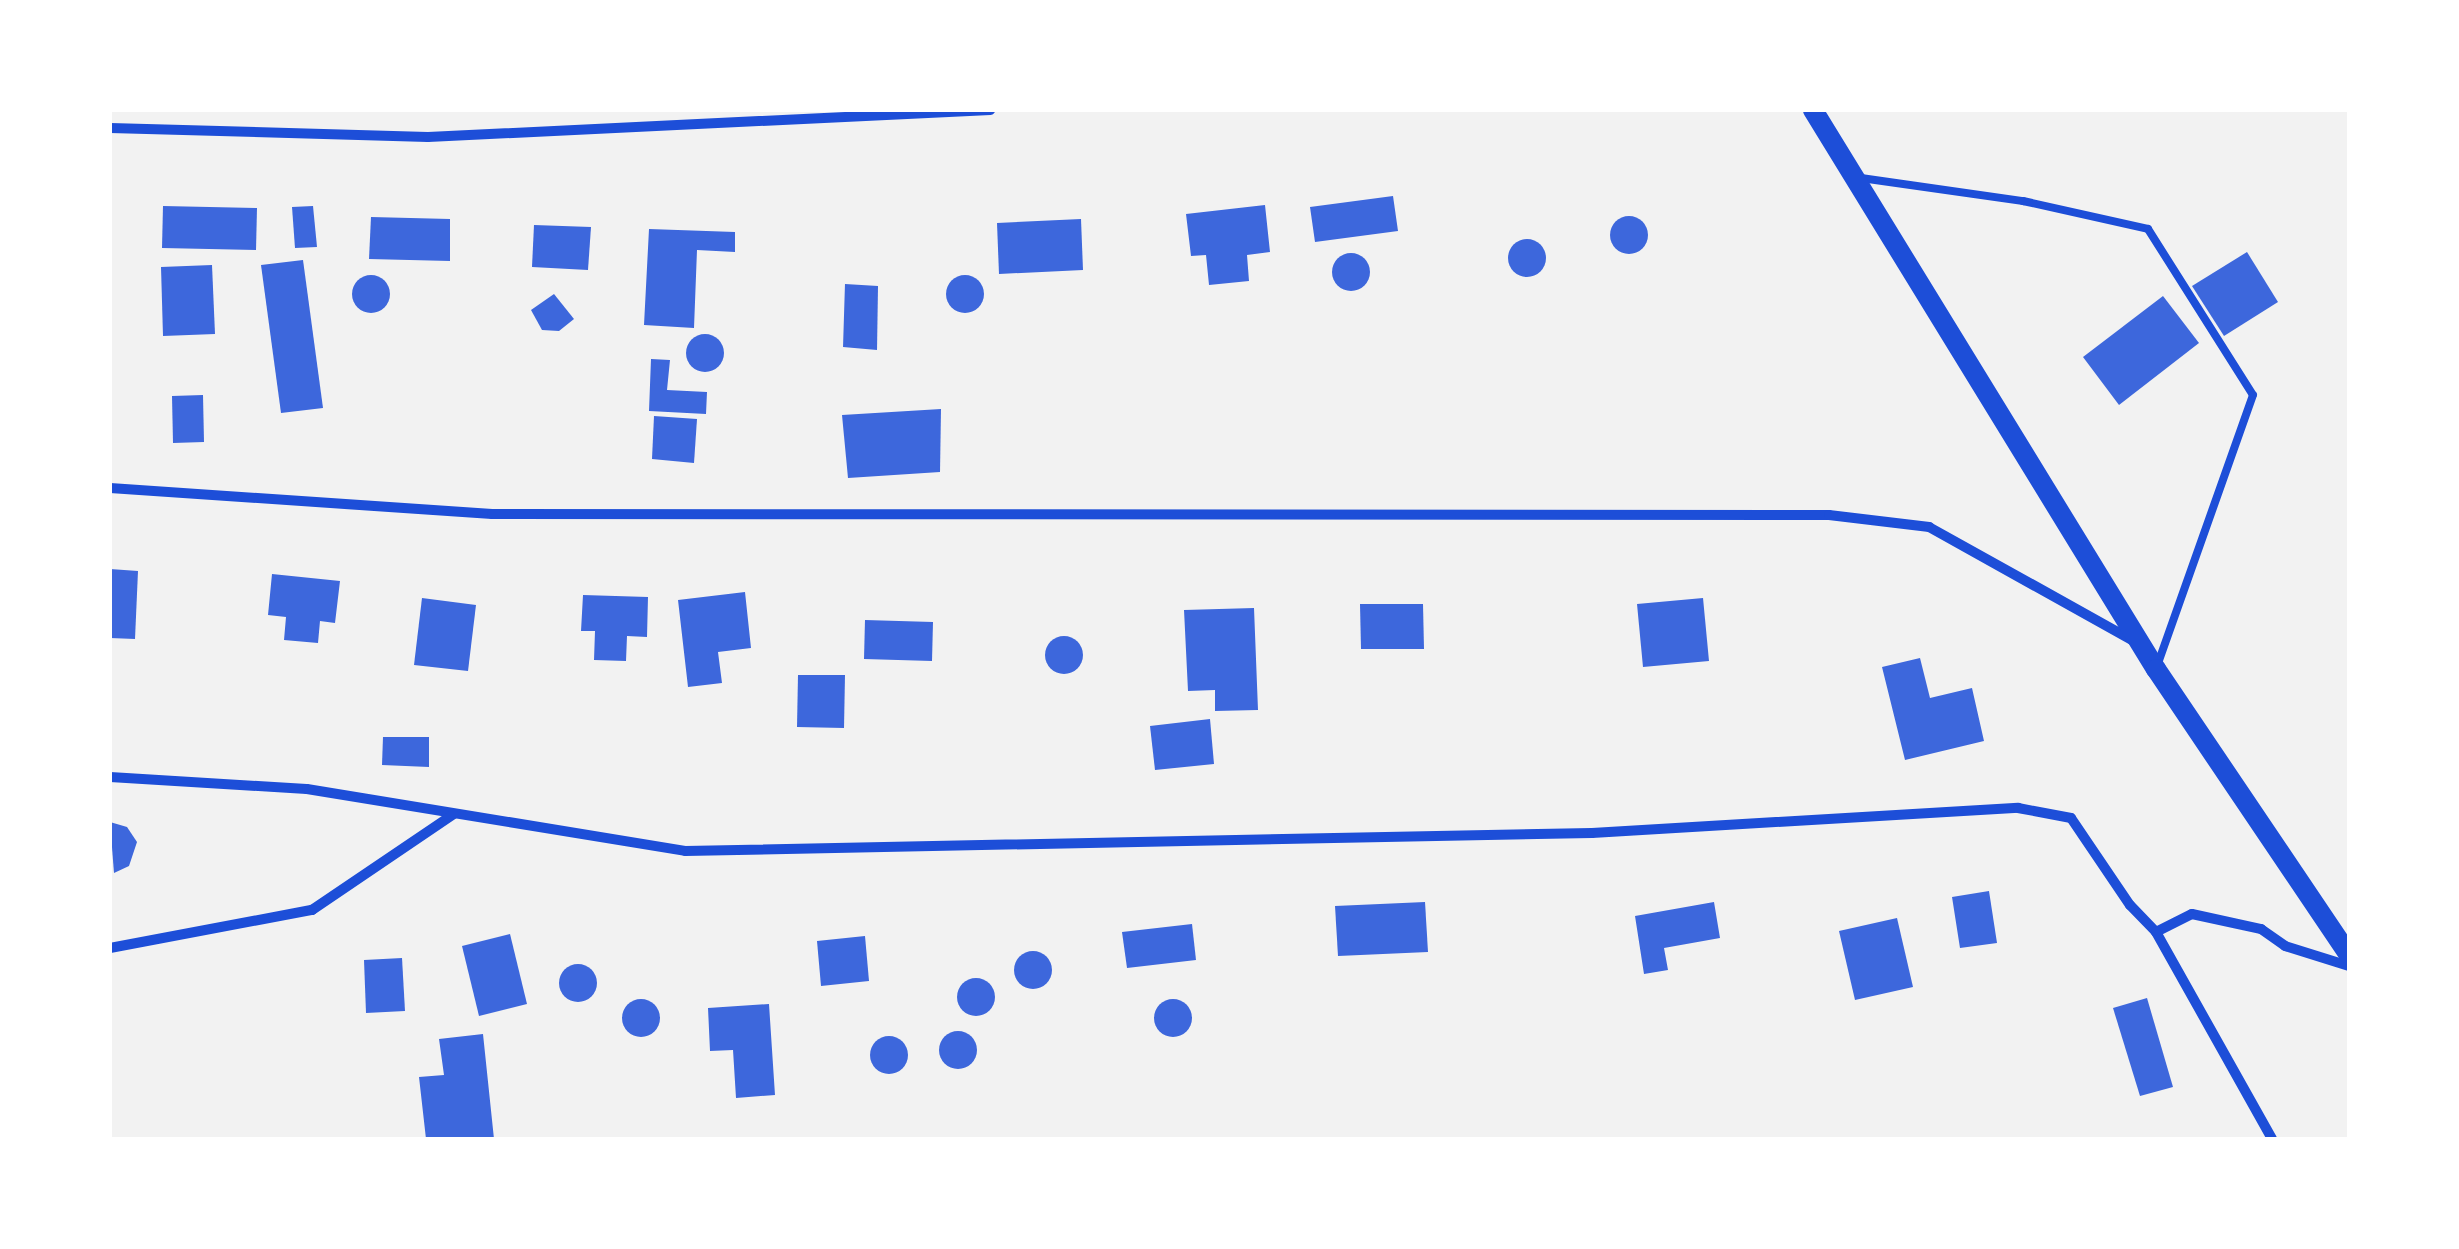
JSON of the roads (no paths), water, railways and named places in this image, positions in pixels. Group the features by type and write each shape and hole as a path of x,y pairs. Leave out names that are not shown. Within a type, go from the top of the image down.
{"main road":[{"path":"1812,110 2156,670 2349,955"}],"street":[{"path":"110,128 428,137 990,110"},
{"path":"110,488 492,514 1829,516 1930,527 2140,644"},
{"path":"110,777 307,789 685,851 1592,833 2018,808 2070,818 2130,905 2156,932 2272,1139"},
{"path":"110,948 312,910 455,813"},
{"path":"2156,932 2192,914 2261,929 2286,946 2349,966"}],"lane":[{"path":"1856,178 2023,201 2148,228 2253,395 2156,670"}]}
